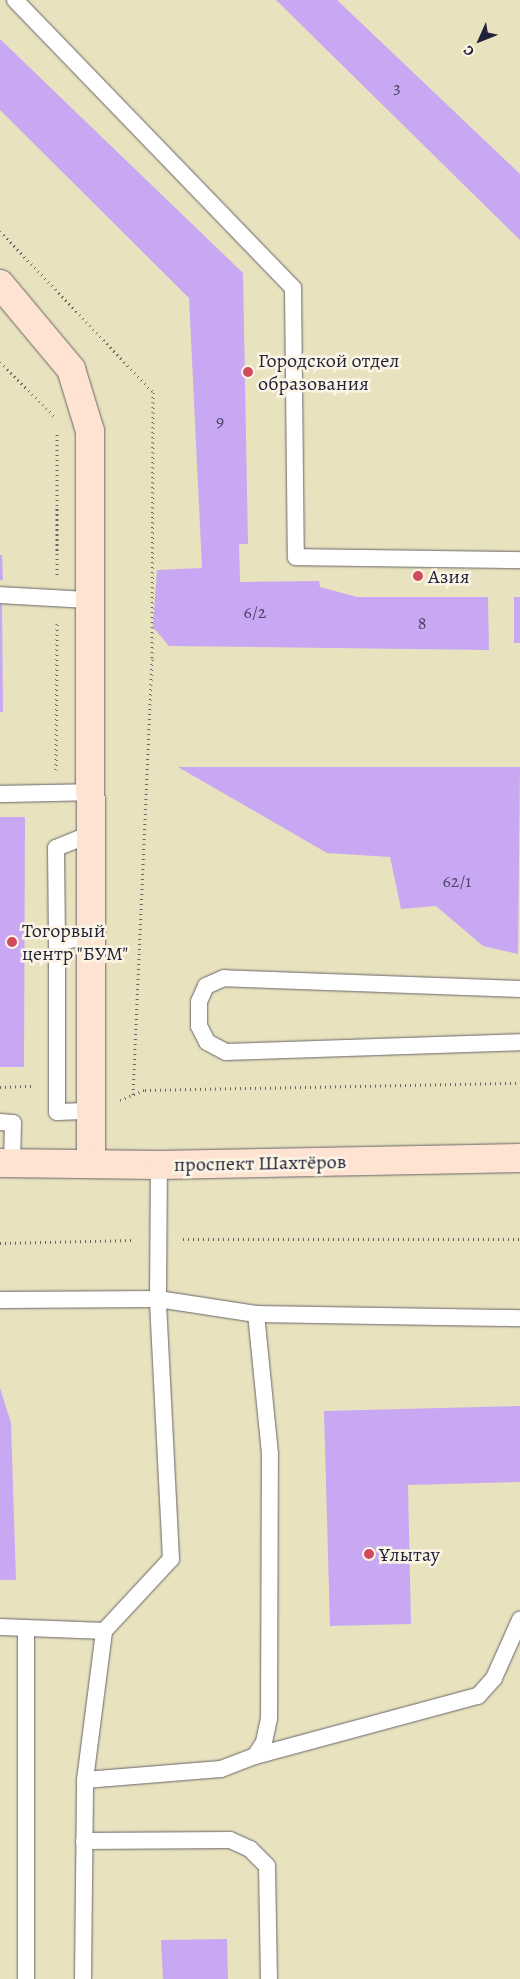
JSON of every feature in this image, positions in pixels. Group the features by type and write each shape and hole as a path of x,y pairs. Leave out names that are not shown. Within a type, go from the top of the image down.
{"street":[{"path":"0,284 71,369 90,431 89,600 92,792 90,935 91,1162"},
{"name":"проспект Шахтёров","path":"6,1163 91,1162 159,1165 520,1158"}],"lane":[{"path":"15,0 293,288 296,557 520,560"},
{"path":"0,595 89,600"},
{"path":"0,794 92,792"},
{"path":"91,834 56,848 56,1112 92,1111"},
{"path":"57,943 90,935"},
{"path":"520,988 224,978 206,986 198,1002 199,1026 208,1042 226,1052 520,1042"},
{"path":"0,1122 13,1123 6,1163"},
{"path":"83,1979 85,1780 104,1631 171,1559 158,1299 162,1240 159,1165"},
{"path":"0,1300 158,1299 256,1314 520,1318"},
{"path":"255,1756 264,1742 270,1718 270,1454 256,1314"},
{"path":"85,1780 221,1770 255,1756 478,1696 494,1678 520,1620"},
{"path":"0,1627 104,1631"},
{"path":"26,1628 26,1979"},
{"path":"84,1841 230,1840 250,1849 267,1866 269,1979"}],"path":[{"path":"0,231 153,392 152,659 133,1095"},
{"path":"92,1111 144,1090 520,1082"},
{"path":"0,1087 57,1086"},
{"path":"0,1243 162,1240 520,1239"}],"building":[{"path":"276,0 337,0 520,174 520,240"},
{"path":"0,39 243,273 248,544 239,544 240,582 319,581 320,587 357,597 488,597 489,650 169,646 153,627 157,570 202,568 189,298 0,110"},
{"path":"0,555 2,555 3,580 0,580"},
{"path":"514,597 520,597 520,643 514,643"},
{"path":"0,601 2,601 3,712 0,712"},
{"path":"178,767 520,767 518,954 483,946 436,906 401,909 390,857 327,853"},
{"name":"Тогорвый центр \"БУМ\"","path":"0,817 25,817 24,1067 0,1067"},
{"path":"0,1388 11,1423 16,1580 0,1580"},
{"name":"Ұлытау","path":"520,1406 520,1482 408,1485 411,1624 330,1626 324,1411"},
{"path":"227,1939 228,1979 163,1979 161,1940"}],"place":[{"name":"Городской отдел образования","path":"248,372"},
{"name":"Азия","path":"418,576"},
{"name":"Тогорвый центр \"БУМ\"","path":"12,942"},
{"name":"Ұлытау","path":"369,1554"}]}
